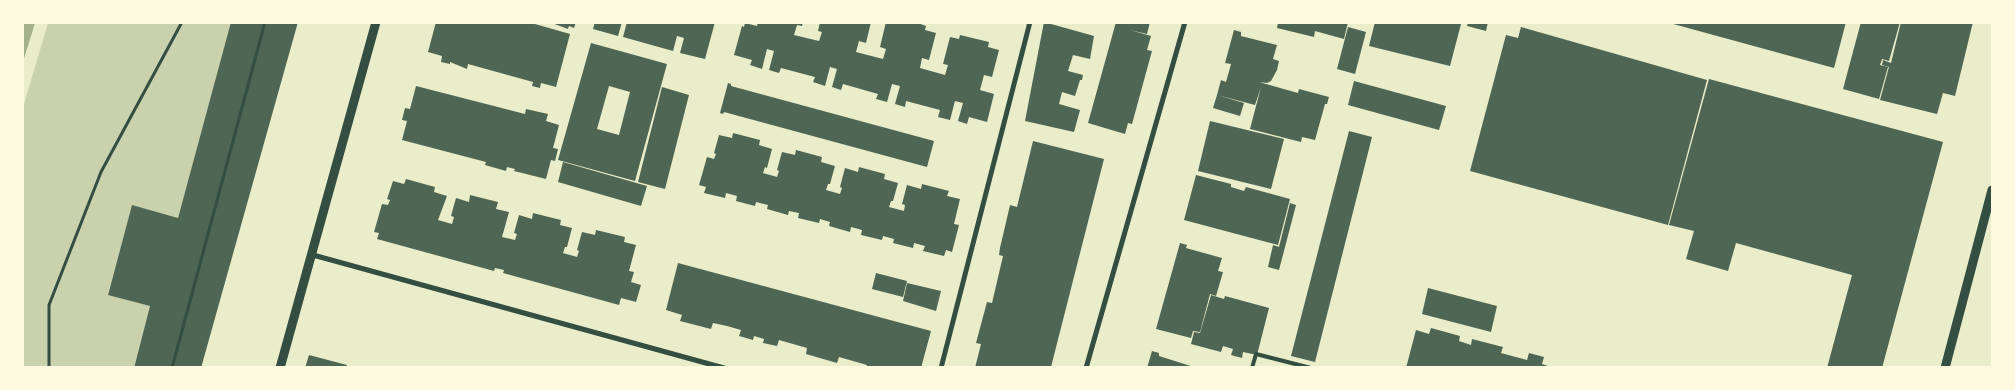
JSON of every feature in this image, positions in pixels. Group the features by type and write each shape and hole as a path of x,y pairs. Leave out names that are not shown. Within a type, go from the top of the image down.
{"street":[{"path":"280,368 376,22"},
{"path":"941,368 1030,22"},
{"path":"1086,368 1185,22"},
{"path":"1945,368 1992,190"},
{"path":"312,255 724,368"}],"lane":[{"path":"1252,368 1256,354 1311,368"}],"path":[{"path":"50,368 49,305 101,172 182,22"},
{"path":"172,368 265,22"}],"shaded area":[{"path":"22,23 35,23 23,62"},
{"path":"48,23 231,23 178,218 132,206 108,294 150,306 134,367 23,367 22,111"}],"building":[{"path":"231,22 298,22 201,368 134,368 150,306 108,295 132,205 178,218"},
{"path":"436,22 528,22 570,34 556,87 541,83 540,88 532,86 533,82 468,64 467,69 450,62 450,64 441,62 442,56 428,52"},
{"path":"549,22 576,22 574,28 569,26 568,29"},
{"path":"595,22 622,22 618,36 593,29"},
{"path":"627,22 715,22 705,59 680,53 684,38 677,36 673,51 623,37"},
{"path":"758,22 803,22 802,26 797,25 794,35 819,41 822,32 818,31 820,22 871,22 866,43 859,41 856,52 883,59 886,49 880,47 886,22 915,22 926,26 925,30 936,33 929,60 922,58 920,68 945,75 948,65 943,64 950,37 959,39 960,35 989,42 988,47 999,50 992,77 984,75 980,90 994,94 987,122 969,117 967,124 958,121 963,103 955,101 950,120 938,117 940,110 906,101 905,107 895,104 900,86 892,84 887,102 876,99 878,94 843,84 841,90 832,87 837,69 830,67 825,86 813,82 815,77 781,68 779,73 769,70 774,51 767,49 762,69 750,65 752,60 734,55 742,26 744,27 745,23 757,26"},
{"path":"1044,22 1094,36 1090,59 1073,55 1068,71 1083,75 1075,96 1062,92 1059,104 1080,110 1074,132 1025,121"},
{"path":"1116,22 1150,22 1147,34 1130,30 1151,36 1147,50 1152,51 1132,124 1128,123 1125,134 1088,123"},
{"path":"1278,22 1348,22 1344,39 1315,31 1314,37 1277,28"},
{"path":"1375,22 1461,24 1450,66 1369,46"},
{"path":"1468,22 1488,22 1486,31 1467,26"},
{"path":"1666,22 1846,22 1834,68"},
{"path":"1861,22 1900,22 1889,61 1882,59 1880,65 1888,67 1879,99 1843,89"},
{"path":"1901,22 1973,22 1955,96 1943,93 1937,114 1880,100 1889,67 1882,65 1883,60 1891,63"},
{"path":"1348,27 1366,32 1355,74 1337,69"},
{"path":"1521,27 1707,80 1668,225 1470,171 1506,35 1518,38"},
{"path":"1234,30 1241,32 1241,36 1277,45 1273,59 1279,61 1277,70 1271,81 1267,83 1259,82 1298,93 1299,89 1329,97 1327,104 1325,104 1315,140 1302,137 1301,142 1250,129 1261,87 1255,105 1217,95 1221,80 1226,82 1231,64 1225,63"},
{"path":"591,43 667,64 635,181 558,160","holes":["609,86 630,92 619,135 597,129"]},
{"path":"1709,79 1943,142 1882,368 1827,368 1852,275 1736,243 1728,271 1686,259 1694,231 1669,225"},
{"path":"1354,81 1446,106 1439,130 1348,105"},
{"path":"728,83 731,86 934,141 927,167 724,112 723,114 720,113"},
{"path":"416,86 525,114 526,109 548,114 546,121 559,125 553,148 558,149 555,161 551,160 546,179 514,171 515,169 507,167 506,171 485,165 486,162 402,140 407,121 402,120 405,108 410,109"},
{"path":"662,87 689,95 665,189 638,182"},
{"path":"1217,95 1244,103 1240,116 1213,108"},
{"path":"1210,121 1284,139 1271,189 1198,171"},
{"path":"1349,131 1372,137 1315,362 1291,356"},
{"path":"733,133 760,140 759,145 772,149 767,168 765,167 763,173 777,177 782,152 795,155 796,150 822,157 821,162 835,166 830,184 828,184 826,190 840,194 845,168 858,172 859,167 885,174 884,179 898,183 893,201 891,201 889,207 904,211 905,205 902,204 907,185 921,189 922,184 949,191 947,196 960,199 954,224 959,225 952,252 946,250 944,256 923,251 925,246 914,243 913,248 893,243 894,239 883,236 882,240 861,235 862,230 851,227 850,232 829,226 830,222 820,219 819,223 798,218 799,213 789,211 788,215 767,209 768,205 756,202 755,206 736,201 737,196 726,193 725,198 704,193 706,187 699,185 707,157 714,159 719,135 732,138"},
{"path":"1033,141 1104,159 1051,367 975,368 981,344 976,343 987,302 992,303 1003,256 999,255 1010,205 1017,207"},
{"path":"563,162 647,186 641,206 558,182"},
{"path":"1196,175 1231,184 1231,187 1244,191 1246,187 1290,199 1278,245 1184,220"},
{"path":"406,179 435,187 434,192 447,196 438,220 452,224 454,217 451,216 456,198 469,202 470,195 498,202 496,209 509,212 502,237 515,240 517,234 514,233 519,215 532,219 533,213 561,220 560,225 572,228 567,247 565,247 563,253 577,257 582,232 595,235 596,230 625,237 624,242 636,245 629,271 634,272 631,282 641,285 636,302 621,298 619,305 503,273 504,270 495,268 494,271 377,239 379,233 374,232 382,204 388,205 390,200 387,199 393,181 404,184"},
{"path":"1290,203 1296,205 1279,270 1268,267 1273,245 1279,247"},
{"path":"1180,243 1187,245 1186,248 1222,258 1218,271 1223,272 1216,296 1210,294 1200,332 1193,331 1191,338 1156,329"},
{"path":"678,263 931,331 921,368 866,368 867,365 839,357 837,363 806,354 807,348 779,340 777,346 763,343 764,339 754,336 753,340 739,336 741,330 727,326 713,323 711,329 680,321 682,315 666,310"},
{"path":"876,273 907,281 903,297 872,289"},
{"path":"907,283 941,291 936,311 903,301"},
{"path":"1428,288 1497,306 1491,332 1422,314"},
{"path":"1211,295 1224,299 1225,296 1269,308 1257,355 1243,352 1242,358 1231,355 1233,349 1223,346 1221,352 1191,344 1194,332 1200,333"},
{"path":"1431,328 1460,336 1459,341 1471,345 1472,339 1503,347 1501,353 1527,360 1529,353 1544,357 1542,364 1554,368 1406,368 1416,330 1429,334"},
{"path":"1152,351 1159,353 1159,356 1197,368 1147,368"},
{"path":"309,355 347,365 346,368 305,368"}]}
